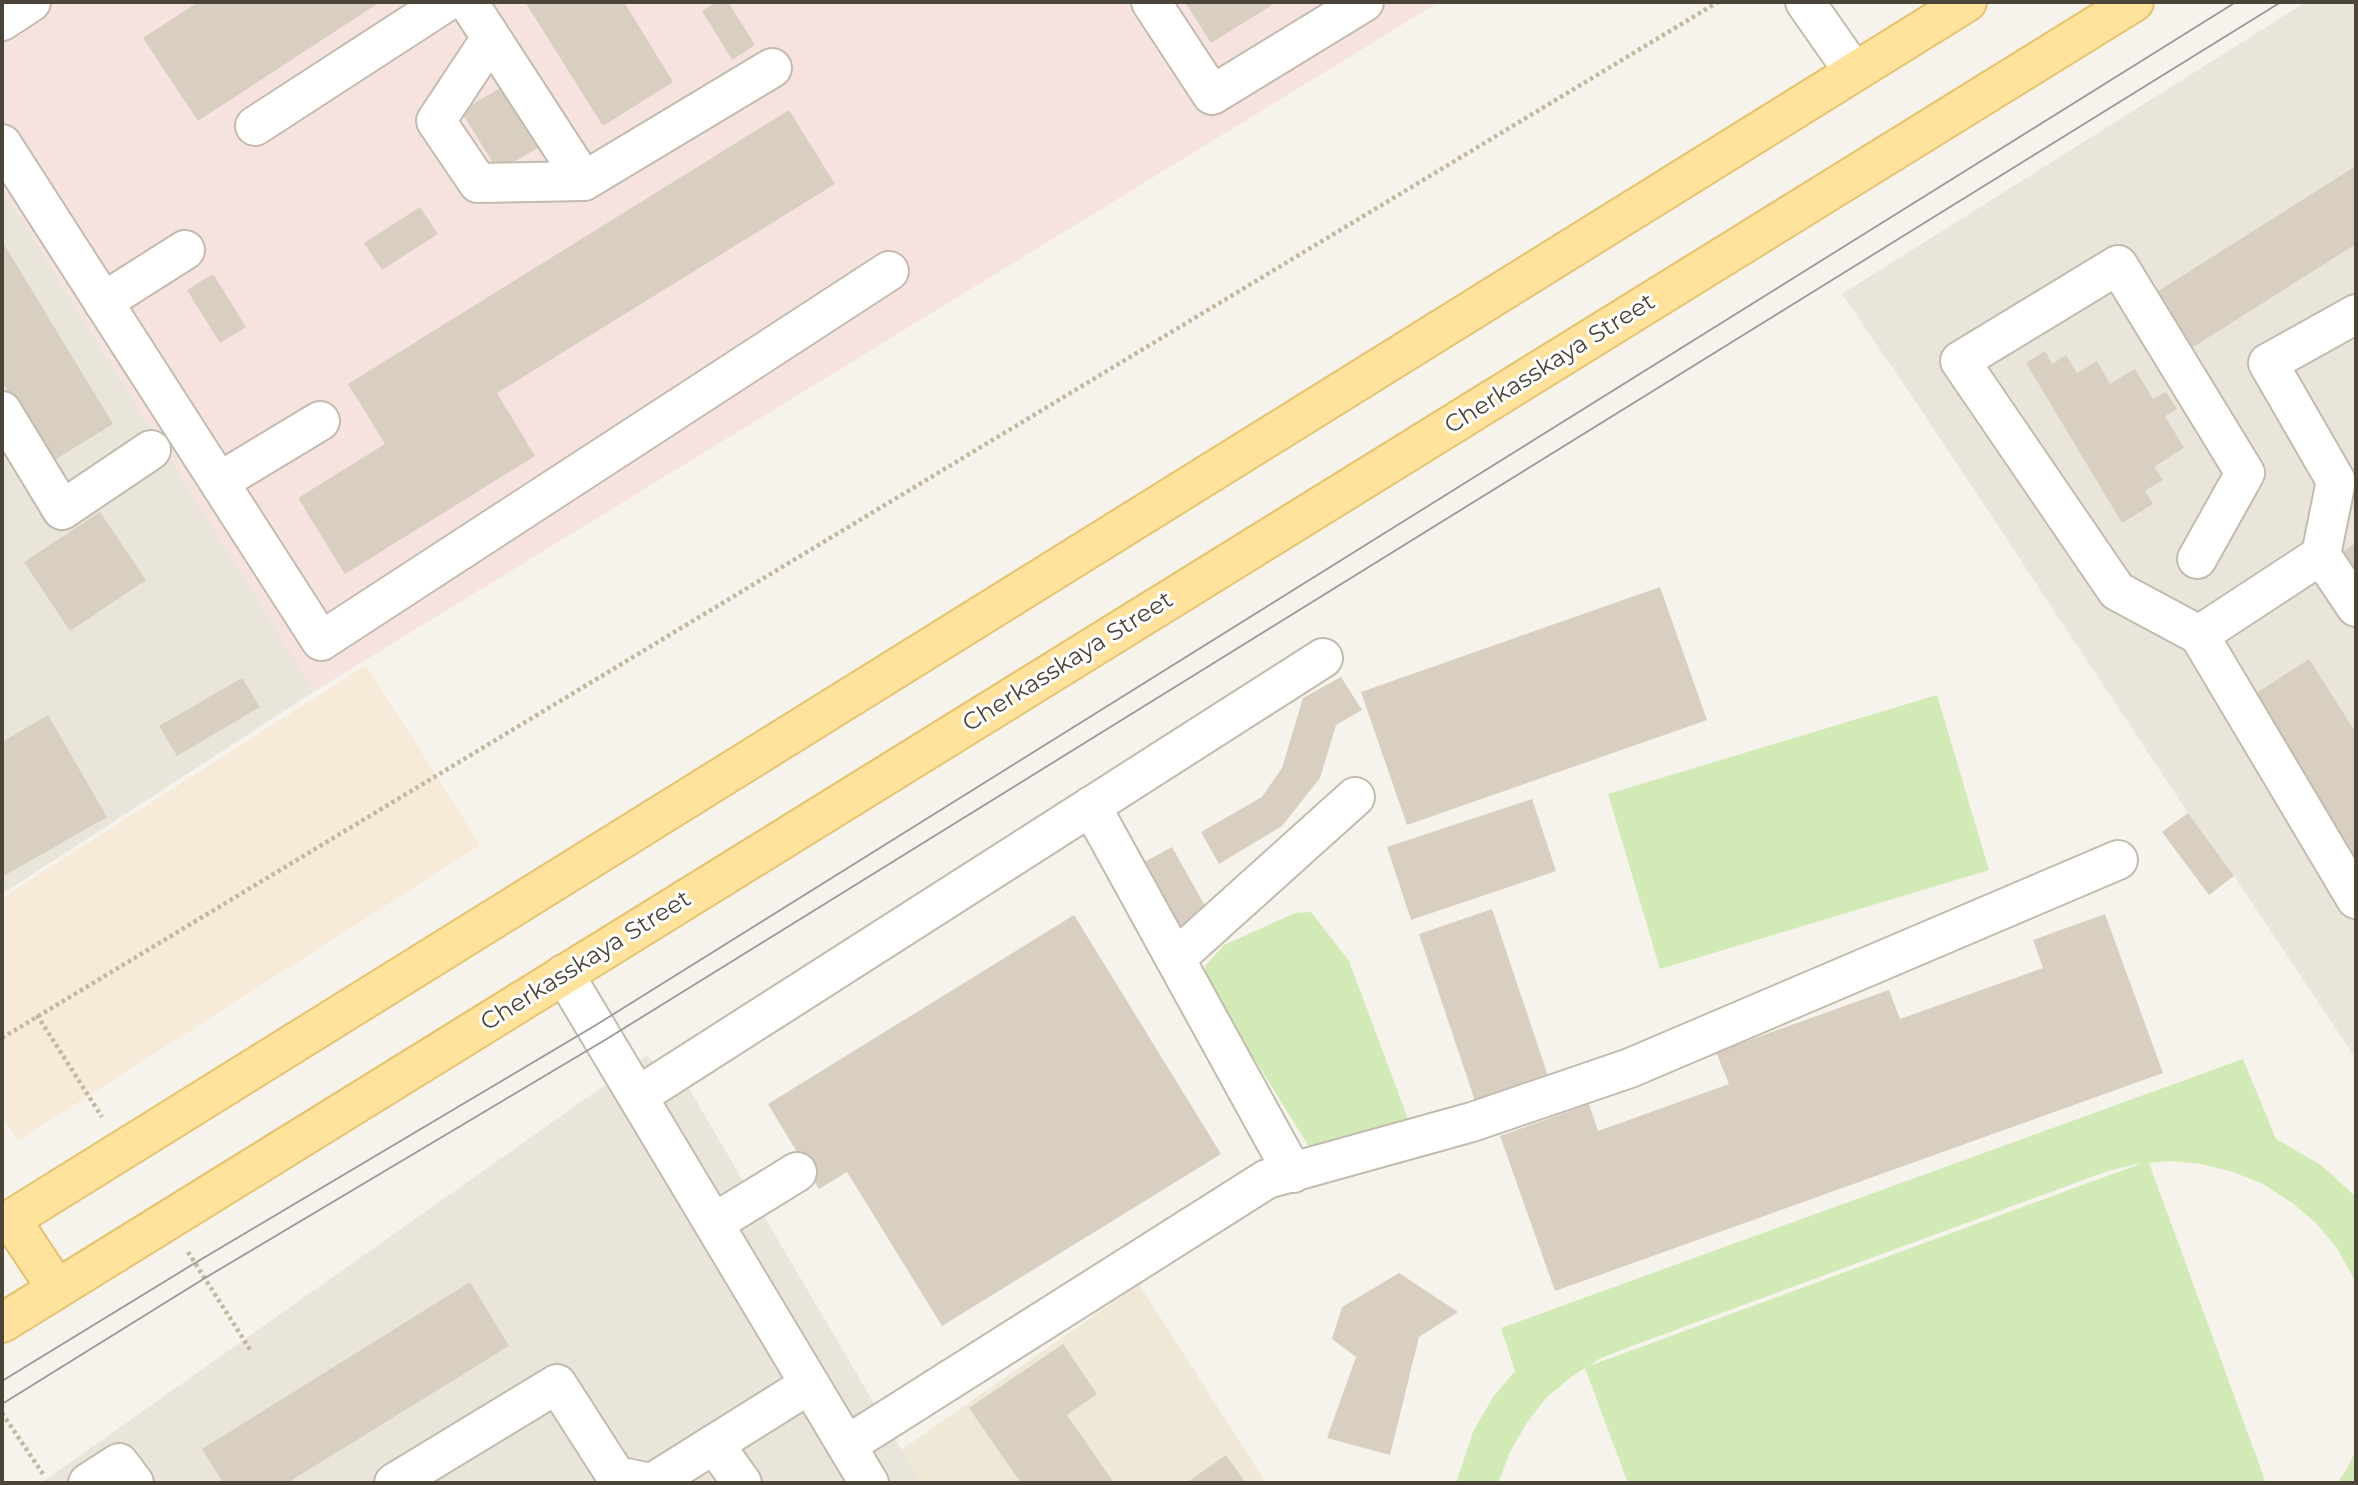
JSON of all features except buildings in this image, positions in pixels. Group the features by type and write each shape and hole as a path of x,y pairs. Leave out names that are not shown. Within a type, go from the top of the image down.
{"main road":[{"path":"57,1289 5,1217 1967,2"},
{"name":"Cherkasskaya Street","path":"2,1323 2134,2"}],"lane":[{"path":"2,21 31,2"},
{"path":"256,126 446,2"},
{"path":"468,2 584,181"},
{"path":"1151,2 1212,96 1364,2"},
{"path":"1805,2 1854,72"},
{"path":"491,38 436,121 478,183 584,181 772,68"},
{"path":"2,144 321,641 889,271"},
{"path":"103,302 185,250"},
{"path":"2197,559 2245,473 2118,265 1960,361 2117,591 2199,635 2356,899"},
{"path":"2199,635 2321,555 2336,481 2268,363 2356,314"},
{"path":"2,411 62,510 151,450"},
{"path":"219,482 320,421"},
{"path":"2321,555 2356,607"},
{"path":"638,1096 1323,658"},
{"path":"1175,959 1355,797"},
{"path":"1091,806 1293,1173"},
{"path":"847,1445 1268,1179 1472,1122 1630,1068 2118,860"},
{"path":"564,974 869,1483"},
{"path":"714,1223 797,1172"},
{"path":"394,1483 557,1384 631,1481 714,1444 810,1384"},
{"path":"714,1444 742,1483"},
{"path":"88,1483 119,1463 134,1483"}],"path":[{"path":"2,1038 1718,2"},
{"path":"2,1413 45,1477"}],"shaded area":[{"path":"2,2 1439,2 315,691 2,188"},
{"path":"2306,2 2356,2 2356,1059 2234,876 2188,813 1842,294"},
{"path":"2,188 315,691 2,894"},
{"path":"366,665 480,845 18,1141 2,1116 2,898"},
{"path":"646,1056 688,1087 923,1483 41,1483"},
{"path":"1139,1284 1266,1483 923,1483 901,1450"}],"green space":[{"path":"1937,695 1989,870 1660,969 1608,794"},
{"path":"1311,912 1349,961 1411,1127 1311,1150 1208,984 1205,966 1224,945 1295,913"},
{"path":"2243,1059 2276,1139 2321,1165 2356,1197 2356,1283 2337,1248 2316,1223 2263,1184 2233,1172 2201,1164 2169,1161 2149,1163 2266,1483 1628,1483 1585,1368 1546,1398 1526,1424 1510,1452 1498,1483 1456,1483 1473,1432 1493,1397 1515,1371 1501,1328","holes":["2140,1164 1589,1366 1629,1347 2105,1172"]},
{"path":"2356,1449 2356,1483 2337,1483 2347,1469"}],"tram line":[{"path":"2,1381 596,1025 2236,2"},
{"path":"2,1404 205,1278 605,1040 2281,2"}]}
